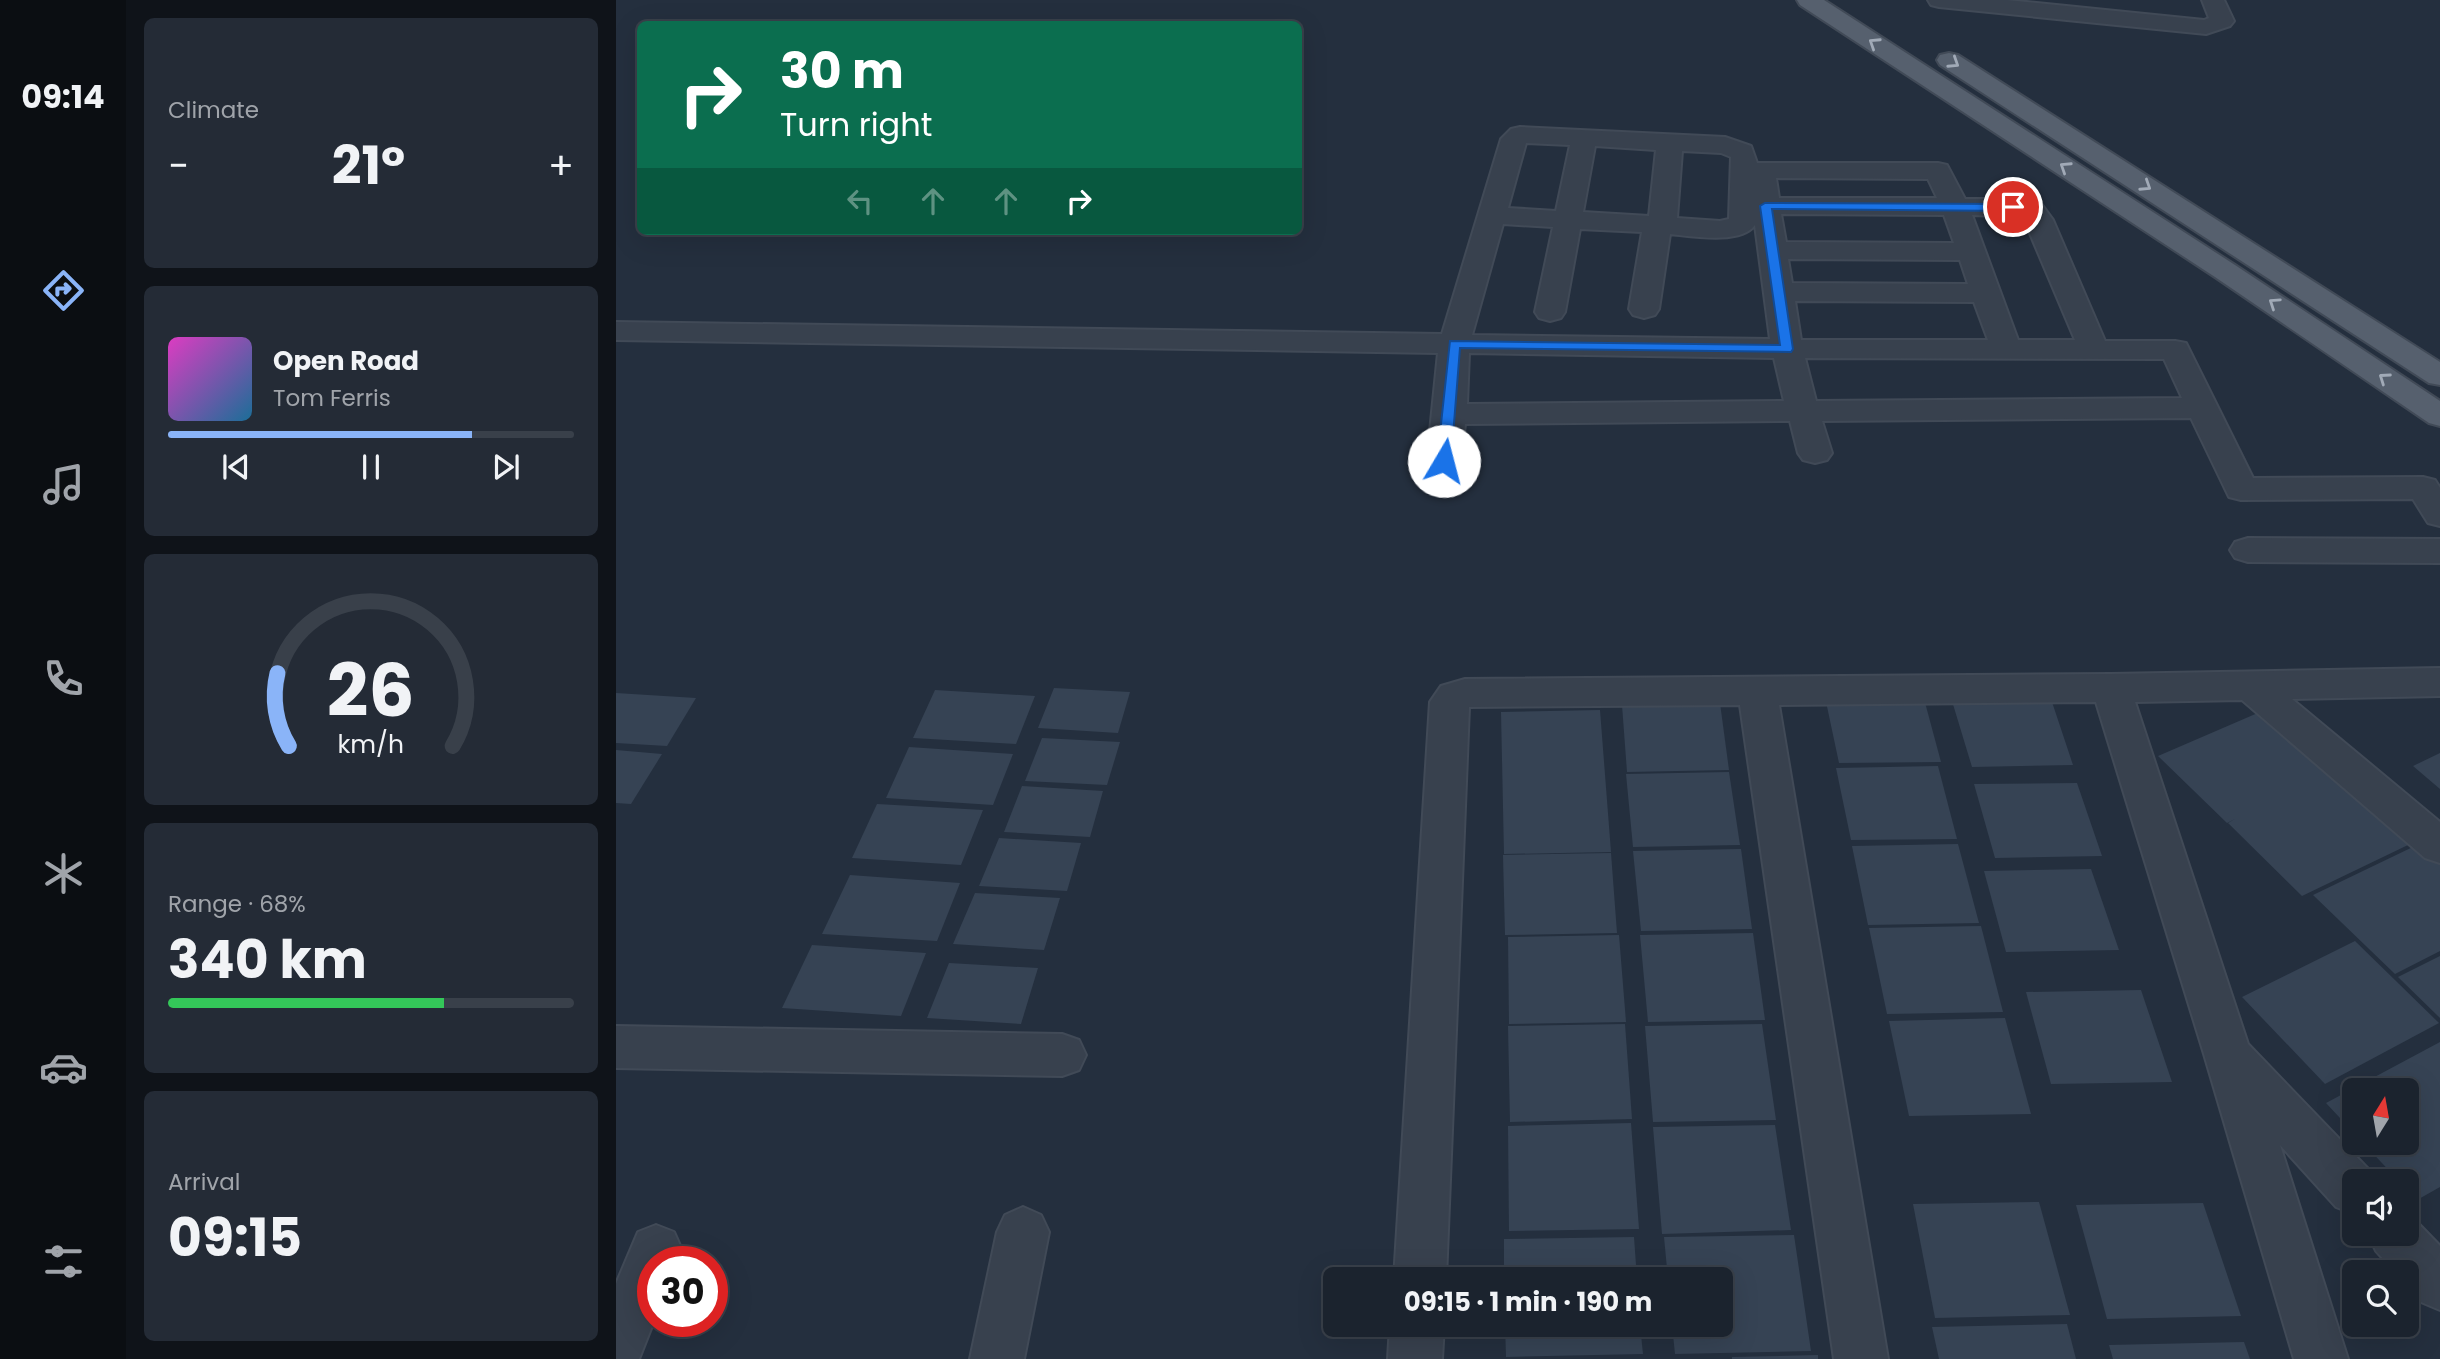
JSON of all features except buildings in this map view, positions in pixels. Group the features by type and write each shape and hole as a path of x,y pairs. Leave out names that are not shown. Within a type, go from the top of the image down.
{"main road":[{"path":"1808,0 2225,271 2440,416"},
{"path":"1926,45 2440,376"}],"street":[{"path":"1938,0 2206,27 2222,22 2213,0"},
{"path":"1444,461 1454,344 1491,215 1514,139 1520,135 1725,145 1742,152 1744,157 1742,224 1721,230 1491,215"},
{"path":"1550,312 1584,138"},
{"path":"1644,309 1657,225 1663,218 1669,146 1659,142"},
{"path":"1815,453 1787,349 1761,170 1938,171 1955,206 2006,349"},
{"path":"1955,206 2013,207 2032,211 2039,220 2094,350"},
{"path":"1772,250 1971,252"},
{"path":"1778,292 1986,293"},
{"path":"616,331 1787,349 2175,350 2241,489 2423,488 2440,515"},
{"path":"1450,414 2202,408"},
{"path":"2248,550 2440,551"},
{"path":"1421,1267 1450,702 1455,696 1465,693 2111,688 2440,682"},
{"path":"2251,686 2440,846"},
{"path":"2111,688 2228,1054 2321,1359"},
{"path":"1757,690 1861,1359"},
{"path":"616,1047 1062,1055"},
{"path":"2228,1054 2342,1177"},
{"path":"997,1359 1023,1232"},
{"path":"2405,1246 2440,1284"},
{"path":"616,1350 637,1298"},
{"path":"1415,1359 1416,1337"}],"route":[{"path":"1444,461 1454,344 1787,349 1765,206 2013,207"}]}
